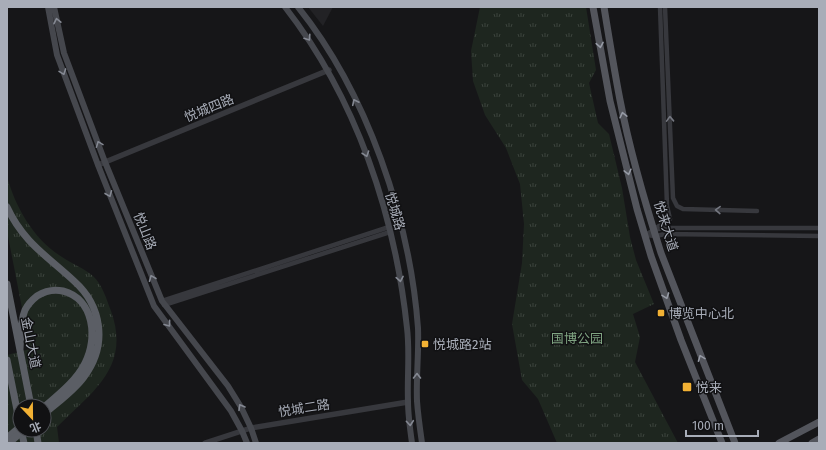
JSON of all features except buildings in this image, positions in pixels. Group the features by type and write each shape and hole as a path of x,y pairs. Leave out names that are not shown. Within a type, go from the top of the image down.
{"highway":[{"path":"7,207 15,223 31,243 81,287 91,303 98,321 99,342 92,365 84,377 52,402"},
{"name":"金山大道","path":"7,284 29,398"},
{"path":"20,349 23,319 26,309 34,298 54,290 67,292 79,299 91,322 92,331 90,351 79,373 52,406"},
{"name":"金山大道","path":"7,360 14,398"}],"main road":[{"name":"悦山路","path":"48,7 57,55 98,165 154,306 219,392 242,431 246,443"},
{"name":"悦山路","path":"54,7 64,53 105,162 163,303 228,386 251,428 256,443"},
{"name":"悦城路","path":"285,7 329,70 360,138 390,230 408,330 408,402 412,443"},
{"name":"悦城路","path":"298,7 319,36 338,67 372,135 399,214 412,276 418,329 417,401 422,443"},
{"name":"悦来大道","path":"593,7 610,101 645,236 681,340 722,443"},
{"name":"悦来大道","path":"604,7 620,101 637,173 654,233 735,443"},
{"path":"779,443 819,422"},
{"path":"812,443 819,439"}],"street":[{"path":"654,233 670,219 668,206 660,7"},
{"path":"665,7 673,198 678,206 683,209 757,211"},
{"name":"悦城四路","path":"98,165 329,70"},
{"path":"645,236 663,228 819,228"},
{"path":"163,303 390,230"},
{"path":"654,233 819,236"},
{"name":"悦城二路","path":"205,443 251,428 408,402"}],"shaded area":[{"path":"308,7 333,7 323,26"}],"green space":[{"name":"国博公园","path":"480,7 586,7 596,70 589,83 598,123 609,134 622,188 630,237 636,260 654,304 633,314 640,337 635,362 678,443 557,443 538,399 522,380 512,324 522,263 524,224 520,184 506,148 485,115 473,81 471,51"},
{"path":"7,176 15,199 34,232 52,250 89,273 99,284 104,292 111,311 116,331 116,348 112,363 105,376 95,389 57,427 59,443 7,443 7,355 30,349 7,231"}],"place":[{"name":"博览中心北","path":"661,313"},
{"name":"悦城路2站","path":"425,344"},
{"name":"悦来","path":"687,387"}]}
